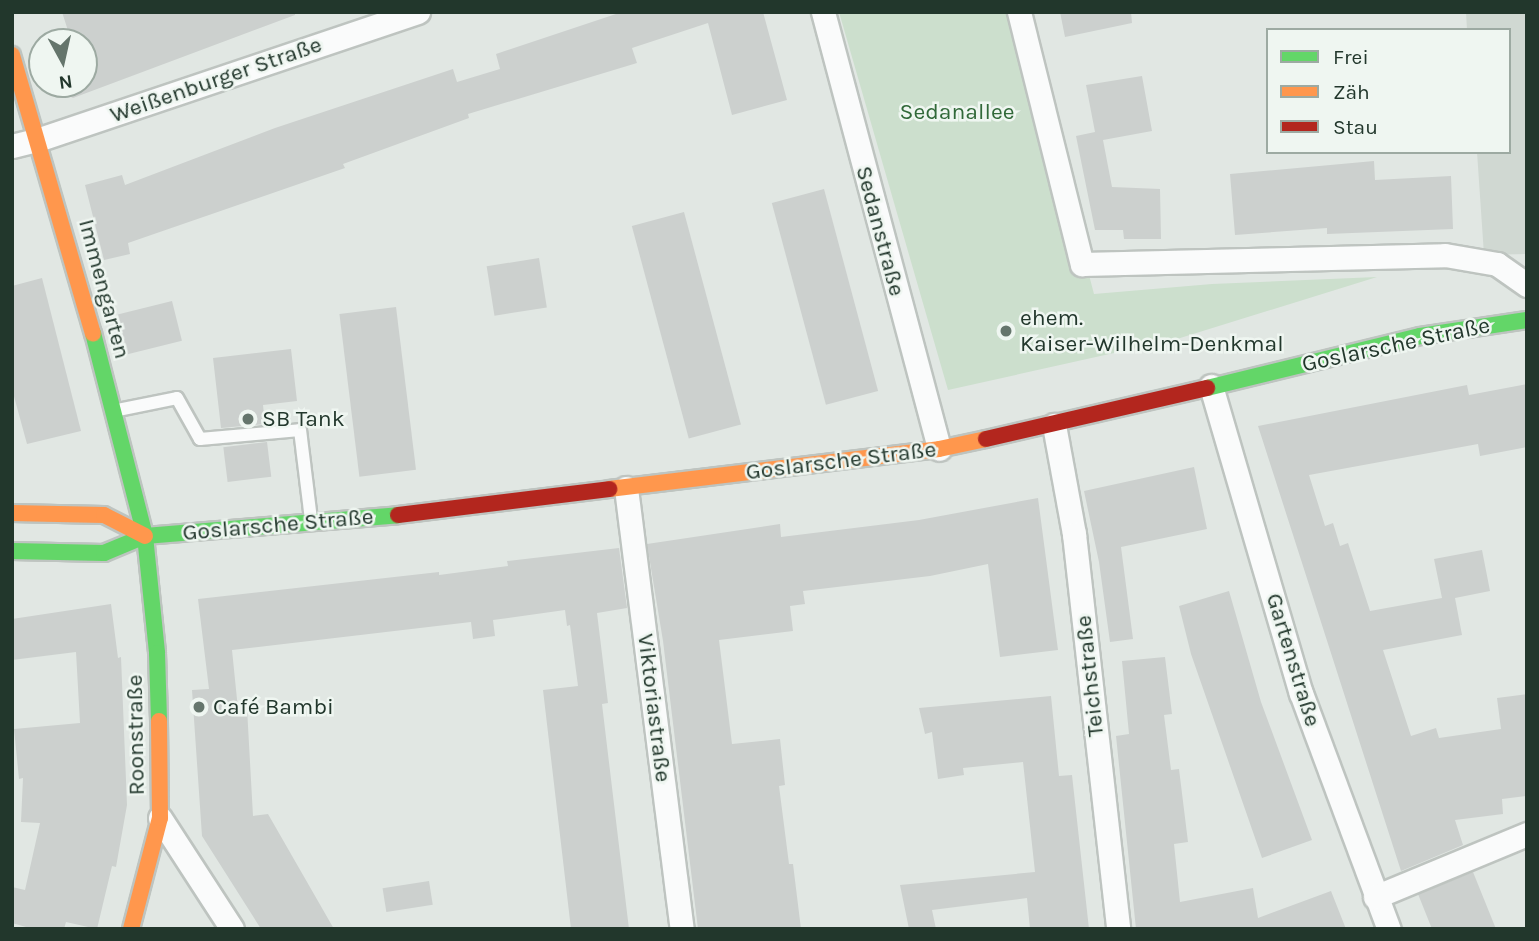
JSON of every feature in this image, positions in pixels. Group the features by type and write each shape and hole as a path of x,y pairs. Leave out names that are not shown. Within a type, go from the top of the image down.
{"main road":[{"name":"Immengarten","path":"12,55 40,139 145,536"},
{"name":"Goslarsche Straße","path":"145,536 312,523 939,449 1055,425 1420,336 1527,320"},
{"path":"12,513 104,515 145,536"},
{"path":"12,551 104,552 145,536"},
{"name":"Roonstraße","path":"131,929 160,818 157,653 145,536"}],"street":[{"name":"Weißenburger Straße","path":"12,146 40,139 418,12"},
{"name":"Sedanstraße","path":"823,12 939,449"},
{"path":"1019,12 1082,264 1445,255 1497,264 1524,280 1527,285"},
{"name":"Gartenstraße","path":"1211,386 1301,693 1389,929"},
{"name":"Teichstraße","path":"1055,425 1074,534 1118,929"},
{"name":"Viktoriastraße","path":"626,488 682,929"},
{"path":"160,818 232,929"},
{"path":"1375,897 1527,834"}],"lane":[{"path":"113,411 177,398 200,439 300,430 312,523"}],"shaded area":[{"path":"1466,12 1527,12 1527,254 1484,255 1477,154 1511,154 1511,28 1467,28"}],"green space":[{"name":"Sedanallee","path":"839,12 1020,12 1094,294 1212,284 1377,277 1177,339 948,390"}],"building":[{"path":"62,12 295,12 295,15 98,89 98,28 67,28"},
{"path":"622,12 763,12 787,100 732,115 708,23 632,48 637,63 468,114 469,118 343,164 345,168 128,243 130,254 104,260 85,185 122,175 125,185 275,128 453,69 457,82 500,69 496,54"},
{"path":"1060,12 1131,12 1132,23 1065,37"},
{"path":"1142,76 1152,131 1103,140 1112,187 1160,189 1161,239 1124,239 1123,230 1095,230 1076,136 1095,132 1086,85"},
{"path":"1374,161 1375,180 1451,176 1453,229 1327,234 1327,228 1235,235 1230,174"},
{"path":"824,189 878,391 826,405 772,203"},
{"path":"684,212 741,425 689,438 632,226"},
{"path":"539,258 547,307 494,316 487,266"},
{"path":"42,278 81,431 27,444 12,389 12,286"},
{"path":"172,301 182,341 128,354 118,315"},
{"path":"396,307 416,470 359,477 339,314"},
{"path":"291,349 297,401 263,405 265,424 221,428 213,358"},
{"path":"1527,384 1527,447 1480,456 1478,444 1309,475 1325,526 1333,523 1340,546 1348,543 1370,611 1442,598 1434,559 1482,550 1490,591 1455,598 1462,635 1383,650 1411,736 1436,728 1439,738 1501,729 1497,698 1527,694 1527,796 1502,799 1503,814 1455,820 1463,845 1401,871 1258,426 1467,385 1469,395"},
{"path":"267,442 271,477 228,482 223,447"},
{"path":"1194,467 1207,529 1121,547 1133,639 1110,642 1099,562 1084,491"},
{"path":"1038,498 1058,650 1000,657 988,564 930,576 803,591 805,604 790,606 793,631 719,640 732,744 780,739 785,785 779,786 801,929 698,929 663,641 647,544 780,524 781,537 919,520"},
{"path":"619,548 627,608 597,613 608,703 602,704 629,929 571,929 543,690 578,686 570,625 567,626 565,610 493,620 495,636 473,639 471,622 232,650 238,709 247,708 253,816 268,814 334,929 261,929 202,836 192,690 209,689 198,599 439,572 439,575 508,566 507,561"},
{"path":"1229,591 1261,702 1312,840 1262,858 1191,654 1179,606"},
{"path":"111,604 118,658 121,657 127,805 116,867 112,866 97,929 66,922 64,929 33,929 12,923 12,887 25,890 40,823 21,822 23,778 19,779 14,729 80,723 76,652 12,660 12,619"},
{"path":"1165,657 1172,714 1164,715 1171,770 1179,769 1188,842 1174,844 1180,902 1253,888 1258,918 1331,891 1346,929 1136,929 1116,736 1129,734 1122,661"},
{"path":"1051,696 1059,776 1072,775 1089,929 1030,929 1027,898 932,910 936,929 909,929 900,885 1035,872 1023,762 963,768 964,775 938,779 932,732 925,734 919,708"},
{"path":"1473,872 1496,929 1432,929 1418,894"},
{"path":"429,881 433,905 386,912 383,888"}],"traffic: fast":[{"path":"1207,388 1420,336 1527,320"},
{"path":"93,333 145,536 157,653 159,721"},
{"path":"12,551 104,553 145,536 398,515"}],"traffic: slow":[{"path":"12,55 93,333"},
{"path":"609,489 939,449 986,439"},
{"path":"12,513 104,515 145,536"},
{"path":"131,929 160,818 159,721"}],"traffic: jam":[{"path":"986,439 1207,388"},
{"path":"398,515 609,489"}],"place":[{"name":"ehem. Kaiser-Wilhelm-Denkmal","path":"1006,331"},
{"name":"SB Tank","path":"248,419"},
{"name":"Café Bambi","path":"199,707"}]}
